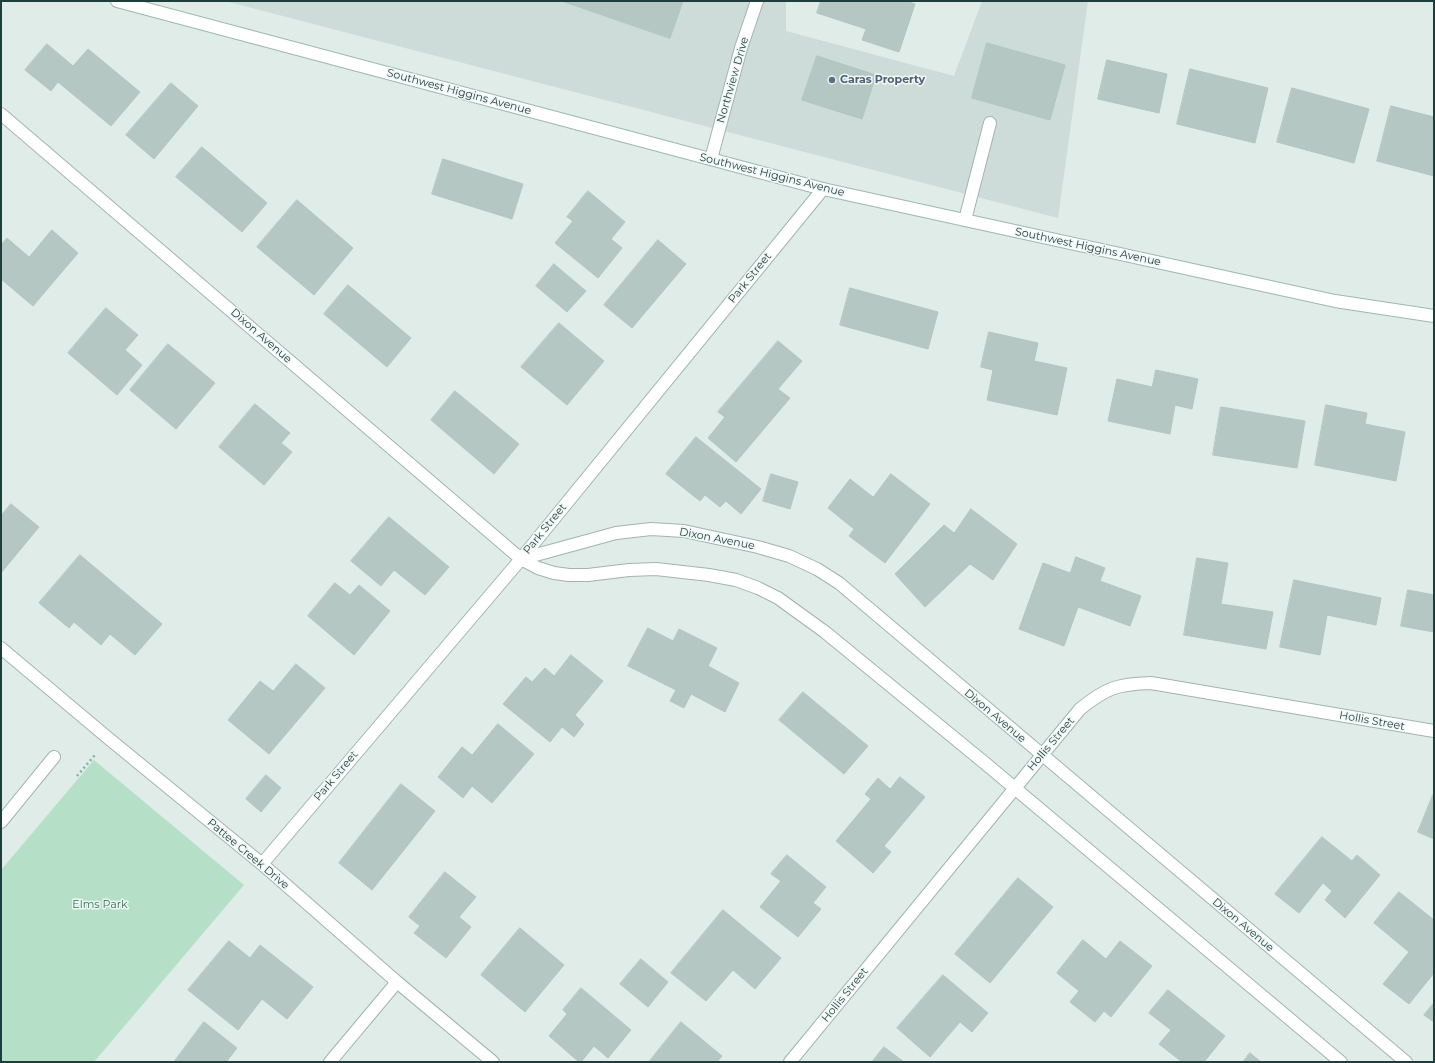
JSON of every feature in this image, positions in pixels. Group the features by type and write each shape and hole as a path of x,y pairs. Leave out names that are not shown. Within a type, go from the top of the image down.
{"street":[{"name":"Southwest Higgins Avenue","path":"117,1 823,189 1335,301 1434,316"},
{"name":"Northview Drive","path":"711,159 741,48 756,1"},
{"name":"Dixon Avenue","path":"1,114 521,559 538,568 554,573 569,575 588,575 629,570 656,569 710,575 736,580 758,588 778,598 825,632 1341,1062"},
{"path":"965,220 990,123"},
{"name":"Park Street","path":"262,864 521,559 823,189"},
{"name":"Dixon Avenue","path":"521,559 616,533 651,530 684,531 758,547 789,556 817,569 839,583 1406,1062"},
{"name":"Pattee Creek Drive","path":"1,648 262,864 397,982 493,1062"},
{"name":"Hollis Street","path":"790,1062 1080,709 1096,696 1113,687 1131,683 1150,683 1434,731"},
{"path":"1,822 54,757"},
{"path":"330,1062 397,982"}],"path":[{"path":"77,776 95,755"}],"shaded area":[{"path":"225,1 786,1 786,31 954,76 982,1 1088,1 1058,218"}],"green space":[{"name":"Elms Park","path":"94,760 244,885 94,1062 1,1062 1,870"}],"building":[{"path":"562,1 683,1 670,38"},
{"path":"821,1 906,1 915,4 899,52 862,40 866,29 817,13"},
{"path":"987,43 1065,65 1050,120 972,98"},
{"path":"47,44 73,66 88,49 140,92 111,126 58,82 51,91 25,70"},
{"path":"817,56 876,75 862,119 802,100"},
{"path":"1107,60 1167,74 1159,113 1098,99"},
{"path":"1190,69 1268,88 1255,143 1177,124"},
{"path":"171,83 198,106 154,159 126,135"},
{"path":"1292,88 1369,109 1354,163 1277,142"},
{"path":"1391,106 1434,117 1434,176 1377,161"},
{"path":"202,147 267,203 242,232 176,177"},
{"path":"443,159 523,184 512,219 432,194"},
{"path":"588,191 625,222 611,239 622,248 598,278 555,243 573,221 567,217"},
{"path":"297,200 353,248 314,295 257,247"},
{"path":"52,230 78,253 33,306 1,279 1,245 7,238 29,257"},
{"path":"658,240 686,264 632,328 604,305"},
{"path":"554,264 586,291 567,312 536,286"},
{"path":"348,285 411,338 387,367 324,314"},
{"path":"850,288 938,312 928,349 840,325"},
{"path":"106,308 138,335 125,350 142,365 117,395 68,353"},
{"path":"559,323 604,361 567,405 521,367"},
{"path":"989,332 1038,343 1034,361 1067,368 1057,415 987,400 993,370 981,367"},
{"path":"778,341 802,361 778,389 790,398 736,462 708,438 725,417 718,412"},
{"path":"168,344 215,383 176,429 130,390"},
{"path":"1156,370 1198,379 1192,409 1175,405 1170,434 1108,421 1117,379 1152,387"},
{"path":"455,391 519,444 494,474 431,420"},
{"path":"255,404 290,433 281,443 292,452 264,485 219,447"},
{"path":"1326,405 1367,413 1365,424 1405,432 1396,481 1315,465"},
{"path":"1221,407 1305,421 1297,468 1213,455"},
{"path":"696,437 761,489 741,514 726,501 720,507 705,495 700,501 666,474"},
{"path":"771,474 798,482 790,509 763,501"},
{"path":"891,474 930,504 885,563 849,536 854,529 828,508 850,479 873,497"},
{"path":"11,504 39,527 1,573 1,516"},
{"path":"971,509 1017,544 993,580 970,564 925,607 895,574 944,525 954,533"},
{"path":"389,517 449,567 425,595 394,570 381,586 351,561"},
{"path":"80,555 162,624 135,655 110,634 101,645 74,622 69,628 39,603"},
{"path":"1076,557 1105,568 1100,581 1141,596 1130,626 1078,607 1064,646 1019,629 1043,563 1070,573"},
{"path":"1197,558 1228,563 1221,604 1273,612 1266,649 1184,635"},
{"path":"1294,580 1381,598 1376,625 1327,615 1320,655 1280,647"},
{"path":"335,583 350,595 359,585 390,611 354,655 308,616"},
{"path":"1408,590 1434,595 1434,632 1401,626"},
{"path":"648,628 673,641 679,629 717,648 708,666 739,683 725,712 691,694 684,708 670,701 676,690 628,666"},
{"path":"571,655 603,681 575,715 584,724 574,737 562,727 550,742 503,704 526,677 532,682 545,668 554,676"},
{"path":"296,664 325,688 269,754 228,720 260,681 273,691"},
{"path":"803,692 868,746 844,774 779,720"},
{"path":"498,724 534,754 492,803 472,786 463,798 438,777 462,747 472,755"},
{"path":"266,775 281,788 261,812 246,799"},
{"path":"900,777 925,797 884,846 891,852 873,873 836,841 871,799 865,794 878,778 890,789"},
{"path":"401,784 435,811 372,890 339,863"},
{"path":"1434,795 1434,839 1418,832"},
{"path":"1322,837 1352,861 1357,855 1380,875 1345,918 1325,900 1332,891 1323,883 1299,913 1275,894"},
{"path":"787,855 826,887 813,903 821,909 798,937 760,907 781,881 771,874"},
{"path":"445,872 476,897 459,917 471,927 446,958 414,933 420,926 409,917"},
{"path":"1018,878 1053,907 990,983 955,954"},
{"path":"1399,892 1434,920 1434,973 1409,1004 1383,984 1409,952 1374,923"},
{"path":"723,910 781,958 755,989 733,970 706,1001 671,973"},
{"path":"520,928 564,965 525,1012 481,975"},
{"path":"1083,940 1106,959 1120,941 1152,966 1111,1017 1104,1011 1095,1022 1070,1002 1079,991 1057,973"},
{"path":"229,941 250,958 260,945 313,987 287,1019 262,999 238,1030 188,990"},
{"path":"641,959 668,982 648,1007 620,984"},
{"path":"943,975 988,1013 972,1032 960,1022 930,1057 897,1028"},
{"path":"581,988 631,1030 608,1058 594,1046 581,1062 579,1062 549,1036 567,1014 563,1010"},
{"path":"1168,990 1225,1036 1204,1062 1182,1062 1159,1044 1171,1030 1149,1013"},
{"path":"1434,1003 1434,1022 1424,1015"},
{"path":"204,1022 237,1048 226,1062 174,1062"},
{"path":"681,1022 722,1056 717,1062 649,1062"},
{"path":"884,1047 904,1062 872,1062"},
{"path":"1250,1053 1261,1062 1243,1062"}],"place":[{"name":"Caras Property","path":"832,80"}]}
